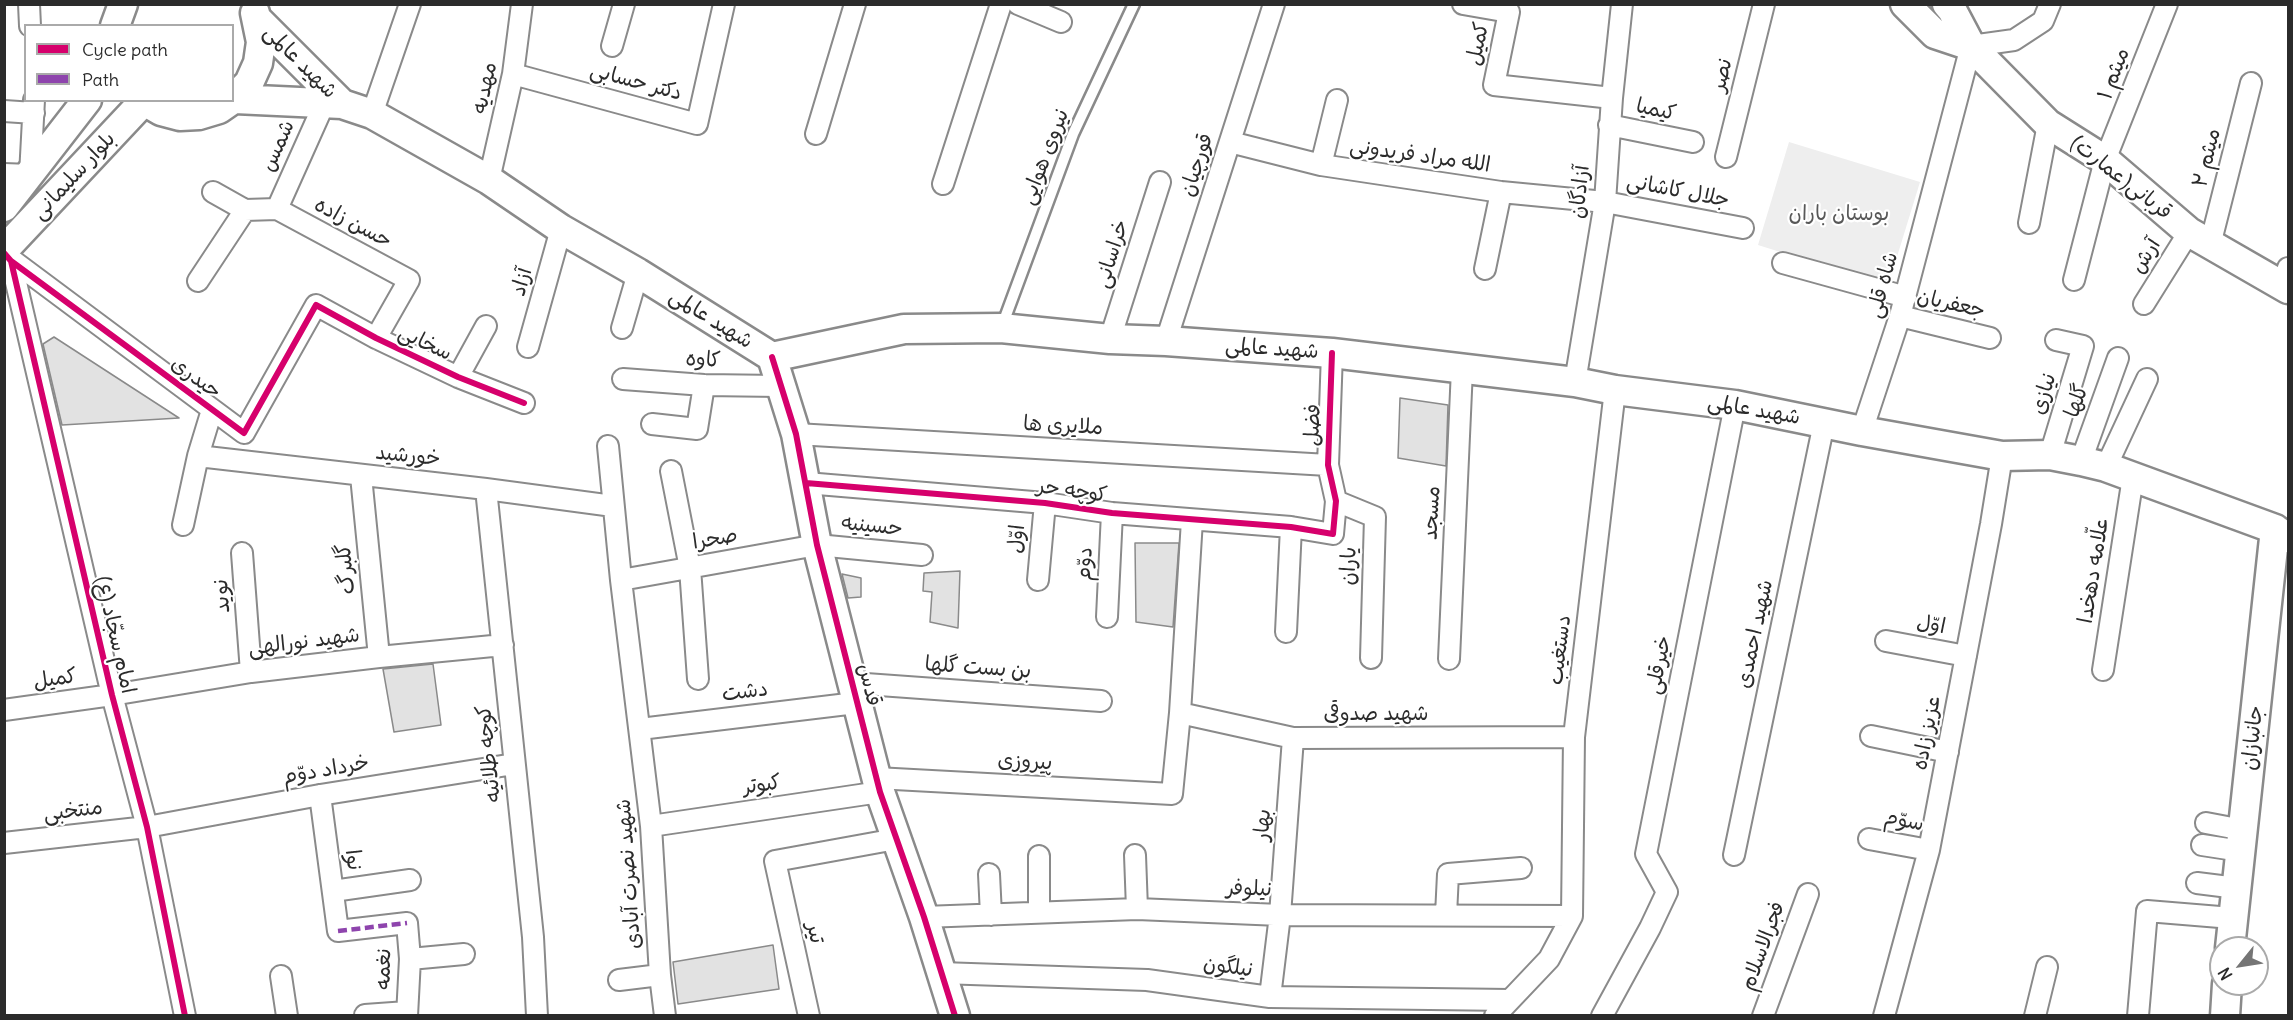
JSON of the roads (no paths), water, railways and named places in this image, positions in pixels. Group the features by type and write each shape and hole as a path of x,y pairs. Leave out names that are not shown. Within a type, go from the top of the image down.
{"main road":[{"path":"116,24 123,4"},
{"name":"(عمارت)قربانی","path":"1905,4 1935,34 1971,45"},
{"name":"(عمارت)قربانی","path":"1947,4 1971,45 2048,124 2105,160 2199,238 2287,281"},
{"path":"234,99 249,83 258,63 261,42 255,10"},
{"name":"شهید عالمی","path":"255,10 333,104"},
{"name":"شهید عالمی","path":"234,100 333,104 372,114 489,180 561,229 638,273 772,357 904,329 1001,328 1110,339 1332,353 1575,382 1615,390 1735,405 2002,456 2050,455 2094,464 2133,477 2282,534"},
{"name":"بلوار سلیمانی","path":"4,207 17,175 85,102"},
{"name":"بلوار سلیمانی","path":"7,255 142,102"},
{"path":"145,102 161,111 180,116 199,115 219,109 230,102"},
{"name":"قدس","path":"772,357 796,434 817,545 878,785 924,917 955,1016"},
{"name":"جانبازان","path":"2231,936 2282,534"},
{"path":"2225,1016 2226,996"}],"street":[{"path":"30,4 30,24"},
{"path":"372,114 410,4"},
{"name":"مهدیه","path":"489,180 513,74 522,4"},
{"path":"612,46 624,4"},
{"path":"816,134 855,4"},
{"path":"944,184 1001,4"},
{"path":"1018,4 1061,22"},
{"name":"قورچیان","path":"1166,341 1274,4"},
{"name":"کمیل","path":"1462,4 1509,12 1494,85 1612,98"},
{"name":"آزادگان","path":"1575,382 1605,202 1609,125 1622,4"},
{"name":"نصر","path":"1726,157 1764,4"},
{"path":"1971,45 2014,40 2043,21 2050,4"},
{"name":"میثم ۱","path":"2074,280 2105,160 2167,4"},
{"name":"دکتر حسابی","path":"513,74 697,124 719,6"},
{"name":"شاه قلی","path":"1862,431 1906,297 1971,45"},
{"name":"میثم ۲","path":"2199,238 2251,83"},
{"path":"1321,165 1337,100"},
{"name":"شمس","path":"277,209 333,104"},
{"path":"4,111 34,107 17,175"},
{"path":"2030,223 2048,124"},
{"name":"کیمیا","path":"1609,125 1693,142"},
{"name":"الله مراد فریدونی","path":"1230,142 1321,165 1501,192 1605,202"},
{"name":"خراسانی","path":"1110,339 1160,182"},
{"path":"213,192 245,210 277,209"},
{"path":"1485,269 1501,192"},
{"name":"جلال کاشانی","path":"1605,202 1743,228"},
{"name":"حسن زاده","path":"277,209 409,280 376,338"},
{"path":"198,281 245,210"},
{"name":"آزاد","path":"528,347 561,229"},
{"name":"آرش","path":"2144,304 2199,238"},
{"name":"حیدری","path":"7,255 244,433 316,305"},
{"name":"امام سجّاد (ع)","path":"7,255 112,695 147,827 185,1016"},
{"path":"1782,263 1906,297"},
{"path":"622,328 638,273"},
{"name":"سخایی","path":"316,305 376,338 458,377 524,403"},
{"name":"جعفریان","path":"1900,316 1990,338"},
{"path":"458,377 486,326"},
{"name":"نیازی","path":"2050,455 2083,346 2056,340"},
{"name":"فضل","path":"1332,353 1328,465 1335,501 1333,534"},
{"name":"گلها","path":"2094,464 2118,358"},
{"name":"مسجد","path":"1449,659 1462,369"},
{"name":"کاوه","path":"623,378 704,385 780,386"},
{"path":"2094,464 2147,379"},
{"path":"652,424 697,429 704,385"},
{"name":"دستغیب","path":"1572,916 1574,737 1615,390"},
{"name":"خیرقلی","path":"1602,1016 1667,892 1646,854 1735,405"},
{"path":"183,525 198,456 212,410"},
{"name":"شهید احمدی","path":"1734,855 1824,423"},
{"name":"ملایری ها","path":"796,434 1328,465"},
{"name":"شهید نصرت آبادی","path":"608,446 621,580 651,826 660,975 665,1016"},
{"name":"خورشید","path":"198,456 613,506"},
{"name":"عزیز زاده","path":"1884,1016 1929,850 2002,456"},
{"path":"671,471 690,568 698,679"},
{"name":"گلبرگ","path":"361,476 379,657"},
{"name":"علّامه دهخدا","path":"2103,670 2133,477"},
{"name":"کوچه حر","path":"806,483 1044,503 1112,513 1291,526 1333,534"},
{"name":"کوچه طلائیه","path":"486,489 533,937 537,1016"},
{"name":"یاران","path":"1335,501 1375,517 1371,658"},
{"name":"اوّل","path":"1038,580 1044,503"},
{"name":"دوّم","path":"1107,617 1112,513"},
{"path":"1180,713 1192,520"},
{"path":"1286,632 1291,526"},
{"name":"صحرا","path":"621,580 817,545"},
{"name":"حسینیه","path":"817,545 922,555"},
{"name":"نوید","path":"242,553 251,672"},
{"name":"اوّل","path":"1887,641 1966,656"},
{"name":"شهید نورالهی","path":"112,695 251,672 503,645"},
{"name":"بن بست گلها","path":"854,693 1101,700"},
{"name":"دشت","path":"640,729 854,693"},
{"name":"کمیل","path":"4,710 112,695"},
{"name":"شهید صدوقی","path":"1180,713 1293,738 1574,737"},
{"name":"پیروزی","path":"878,785 1172,794 1180,713"},
{"path":"1872,736 1948,752"},
{"name":"بهار","path":"1270,997 1280,915 1293,738"},
{"name":"خرداد دوّم","path":"147,827 320,795 514,764"},
{"name":"کبوتر","path":"651,826 878,785"},
{"name":"نوا","path":"320,795 338,931 407,923"},
{"path":"2206,824 2242,841"},
{"name":"منتخبی","path":"4,843 147,827"},
{"name":"تیر","path":"809,1016 775,861 896,839"},
{"name":"سوّم","path":"1869,839 1929,850"},
{"path":"2202,845 2242,841"},
{"path":"1135,855 1137,909"},
{"path":"1039,856 1039,912"},
{"path":"1446,915 1448,874 1521,868"},
{"path":"989,874 991,915"},
{"path":"333,891 410,880"},
{"path":"2197,883 2237,888"},
{"name":"فجرالاسلام","path":"1763,1016 1808,894"},
{"name":"نیلوفر","path":"924,917 1137,909 1280,915 1572,916"},
{"path":"2138,1016 2147,911 2232,918"},
{"path":"1495,1016 1550,959 1572,916"},
{"name":"نغمه","path":"407,923 410,959 407,1014"},
{"path":"410,959 464,954"},
{"path":"2036,1016 2047,968"},
{"name":"نیلگون","path":"941,973 1147,980 1270,997 1510,1000"},
{"path":"619,980 660,975"},
{"path":"281,976 287,1016"},
{"path":"365,1015 407,1014"}],"lane":[{"name":"نیروی هوایی","path":"1001,328 1073,134 1134,4"}],"park label":[{"name":"بوستان باران","path":"1839,214"}]}
